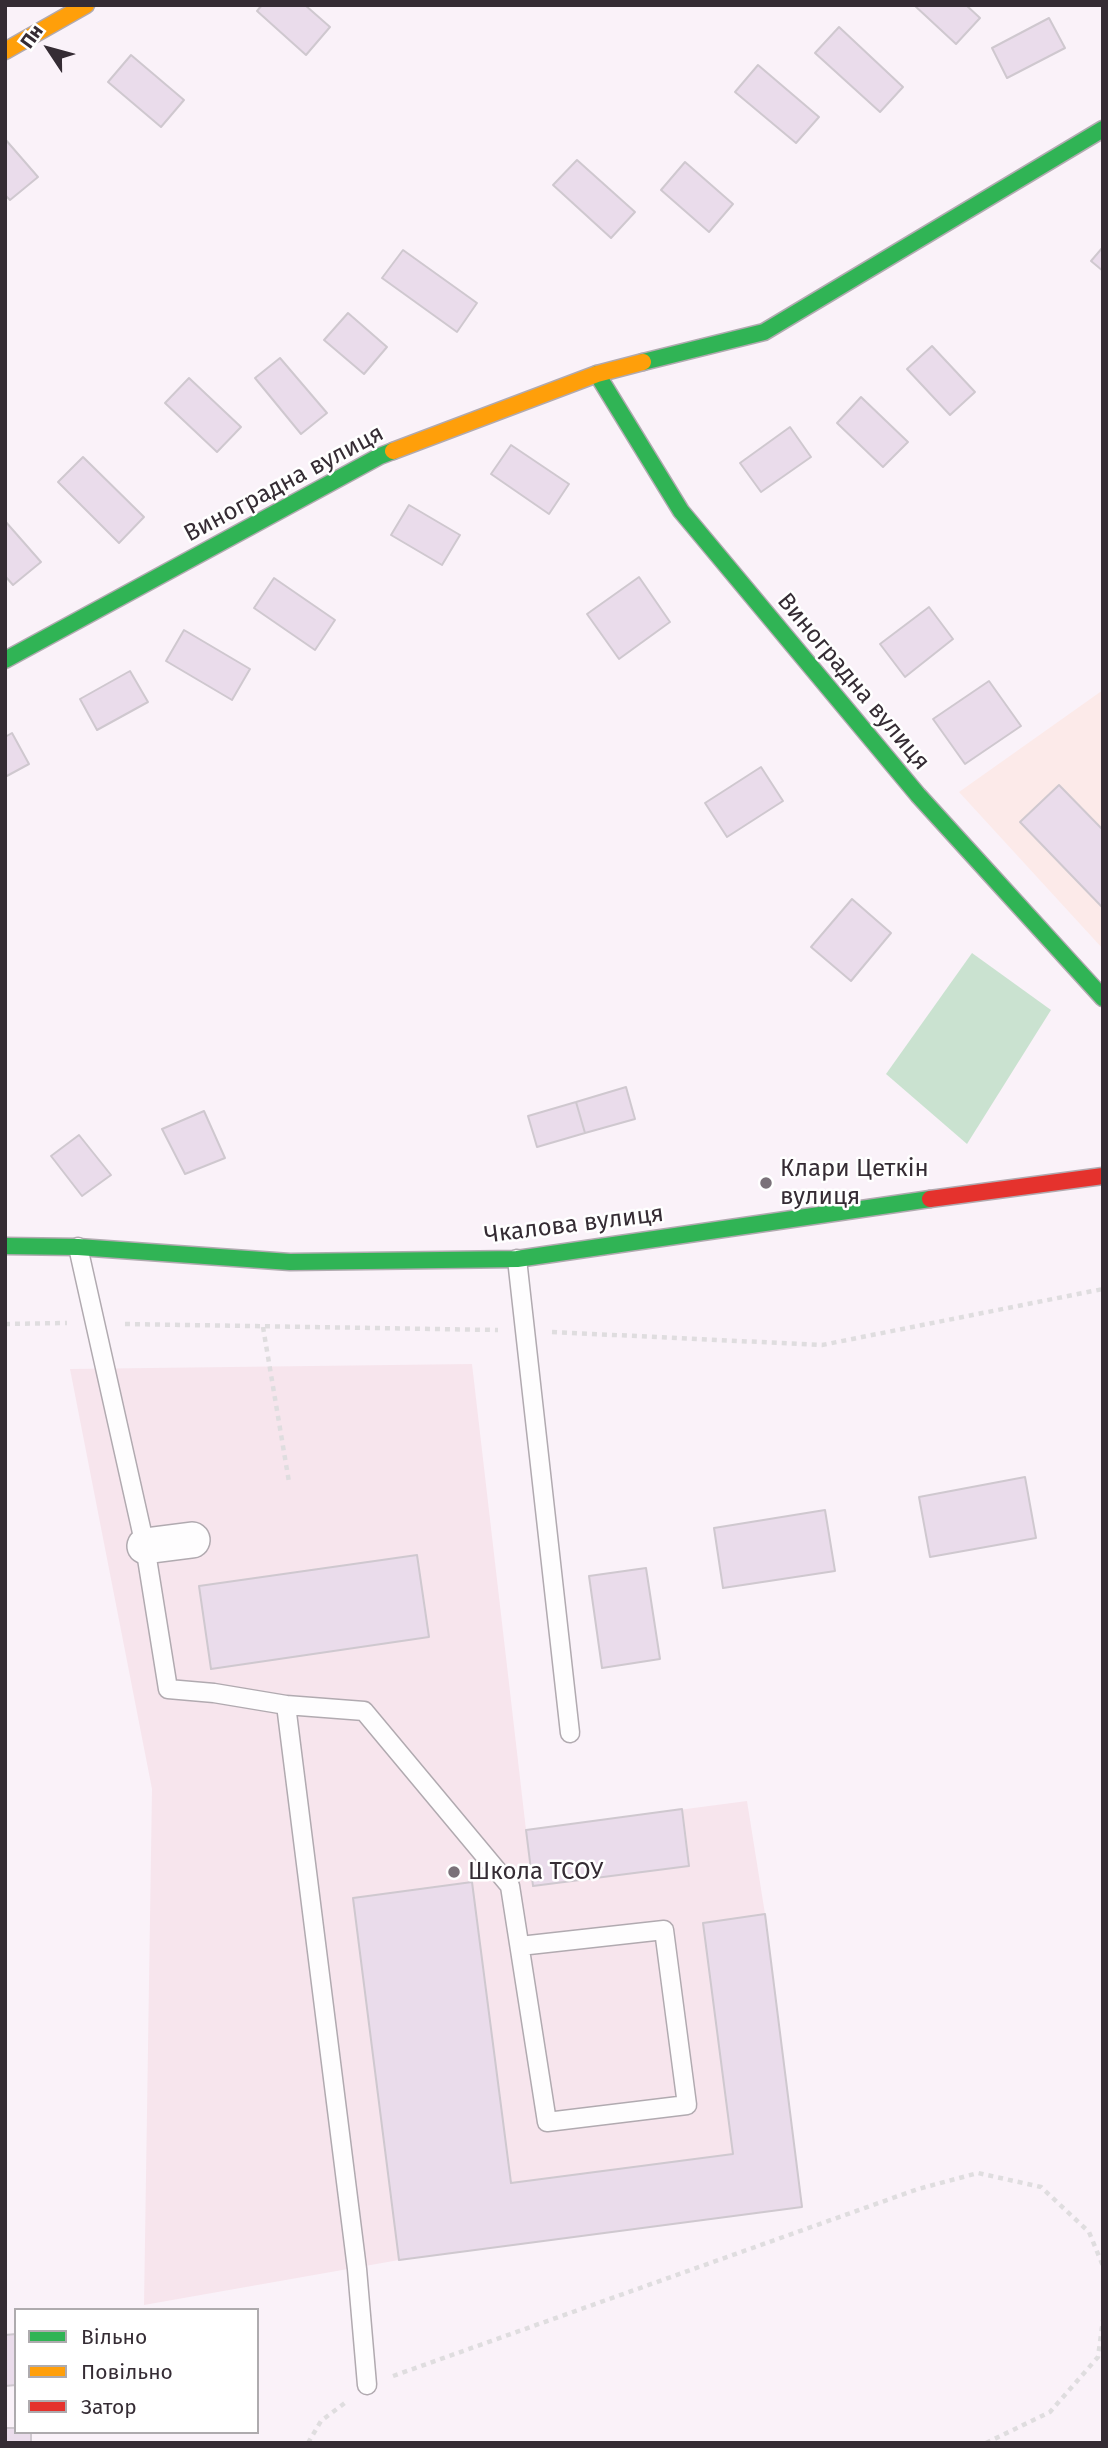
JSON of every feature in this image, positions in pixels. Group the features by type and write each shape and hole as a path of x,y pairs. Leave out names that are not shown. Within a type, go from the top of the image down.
{"street":[{"path":"5,51 86,5"},
{"name":"Виноградна вулиця","path":"5,660 380,456 597,374 764,332 1103,129"},
{"name":"Виноградна вулиця","path":"597,374 681,511 918,795 1103,998"},
{"name":"Чкалова вулиця","path":"5,1246 78,1247 290,1262 517,1259 847,1210 1103,1176"},
{"path":"145,1546 192,1540"}],"lane":[{"path":"78,1247 145,1546 168,1689 364,1711 510,1886 547,2122 687,2105 664,1930 520,1946"},
{"path":"517,1259 570,1733"},
{"path":"286,1704 357,2269 367,2385"}],"path":[{"path":"263,1327 289,1482"},
{"path":"308,2443 321,2421 367,2385 905,2193 978,2173 1041,2188 1090,2232 1103,2266"},
{"path":"986,2443 1050,2412 1098,2357 1103,2320"}],"shaded area":[{"path":"1103,690 1103,949 959,792"},
{"name":"Школа ТСОУ","path":"472,1364 526,1830 747,1801 765,1914 802,2207 399,2260 144,2305 152,1789 70,1369"}],"green space":[{"path":"972,953 1051,1010 967,1144 886,1074"}],"building":[{"path":"262,5 305,5 330,27 306,55 257,11"},
{"path":"914,5 966,5 980,18 956,44"},
{"path":"1049,18 1065,48 1007,78 992,48"},
{"path":"839,27 903,87 880,112 815,53"},
{"path":"131,55 184,100 161,127 108,82"},
{"path":"758,65 819,117 796,143 735,92"},
{"path":"5,139 38,177 10,200 5,195"},
{"path":"577,160 635,212 611,238 553,185"},
{"path":"685,162 733,204 709,232 661,190"},
{"path":"1103,247 1103,271 1091,261"},
{"path":"403,250 477,303 457,332 382,278"},
{"path":"348,313 387,347 364,374 324,340"},
{"path":"932,346 975,392 950,415 907,369"},
{"path":"280,358 327,413 301,434 255,378"},
{"path":"189,378 241,427 217,452 165,403"},
{"path":"861,397 908,442 883,467 837,423"},
{"path":"790,427 811,457 761,492 740,463"},
{"path":"511,445 569,484 549,514 491,474"},
{"path":"83,457 144,517 119,543 58,482"},
{"path":"409,505 460,535 442,565 391,535"},
{"path":"5,521 41,562 13,585 5,576"},
{"path":"639,577 670,622 619,659 587,614"},
{"path":"274,578 335,620 315,650 254,608"},
{"path":"929,607 953,639 905,677 880,644"},
{"path":"184,630 250,669 232,700 166,661"},
{"path":"130,671 148,702 97,730 80,699"},
{"path":"989,681 1021,726 965,764 933,719"},
{"path":"12,733 29,764 5,777 5,737"},
{"path":"761,767 783,801 727,837 705,803"},
{"path":"1059,785 1103,830 1103,908 1020,822"},
{"path":"852,899 891,933 851,981 811,947"},
{"path":"626,1087 635,1119 585,1133 576,1102"},
{"path":"576,1102 585,1133 537,1147 528,1116"},
{"path":"204,1111 225,1158 185,1174 162,1129"},
{"path":"79,1135 111,1175 82,1196 51,1156"},
{"path":"1025,1477 1036,1538 930,1557 919,1497"},
{"path":"825,1510 835,1571 723,1588 714,1528"},
{"path":"417,1555 429,1637 211,1669 199,1586"},
{"path":"646,1568 660,1659 602,1668 589,1576"},
{"path":"682,1809 689,1866 533,1886 526,1830"},
{"path":"472,1882 511,2183 733,2154 703,1923 765,1914 802,2207 399,2260 353,1898"},
{"path":"14,2334 14,2385 5,2386 5,2335"},
{"path":"5,2428 14,2428 14,2434 31,2434 31,2443 5,2443"}],"traffic: fast":[{"path":"643,362 764,332 1103,129"},
{"path":"597,374 681,511 918,795 1103,998"},
{"path":"5,660 393,451"},
{"path":"5,1246 78,1247 290,1262 517,1259 930,1199"}],"traffic: slow":[{"path":"5,51 86,5"},
{"path":"393,451 597,374 643,362"}],"traffic: jam":[{"path":"930,1199 1103,1176"}],"place":[{"name":"Клари Цеткін вулиця","path":"766,1183"},
{"name":"Школа ТСОУ","path":"454,1872"}]}
